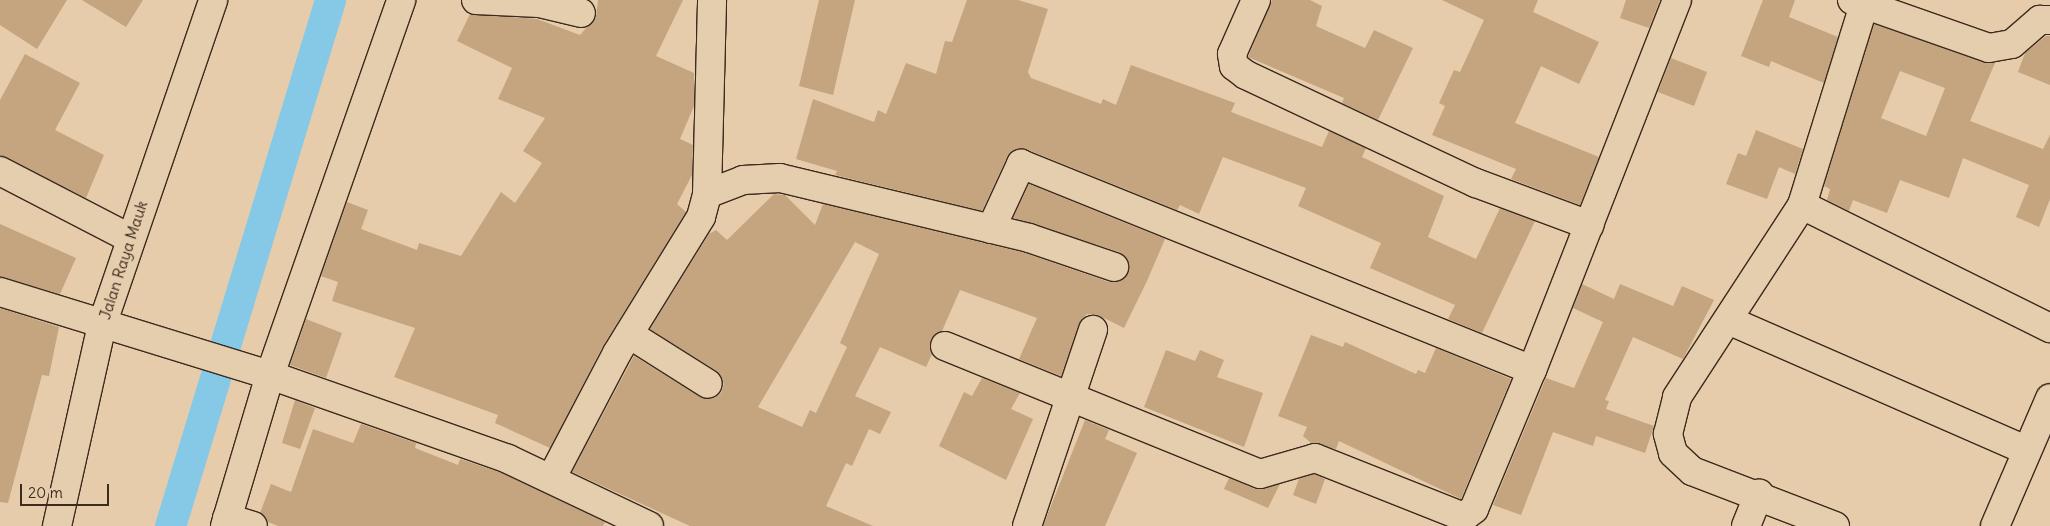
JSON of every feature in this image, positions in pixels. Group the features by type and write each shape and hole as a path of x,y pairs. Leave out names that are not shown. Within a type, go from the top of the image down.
{"street":[{"name":"Jalan Raya Mauk","path":"57,526 102,325 129,238 213,0"},
{"path":"235,523 260,372 401,0"},
{"path":"476,0 538,3 581,13"},
{"path":"552,477 629,334 690,242 707,194 712,0"},
{"path":"1256,0 1232,54 1234,66 1246,75 1476,184 1589,225"},
{"path":"946,346 1071,400 1260,474 1315,458 1464,517 1474,508 1532,370 1677,0"},
{"path":"1835,526 1759,494 1692,471 1673,453 1668,434 1677,397 1802,205 1858,2 1989,48 2012,44 2040,20 2050,20"},
{"path":"991,229 1021,164 1532,370"},
{"path":"0,171 129,238"},
{"path":"707,194 743,180 780,178 991,229 1114,267"},
{"path":"1802,205 2050,328"},
{"path":"0,292 102,325 132,331 260,372 552,477 649,526"},
{"path":"1728,320 2026,450"},
{"path":"1027,526 1093,330"},
{"path":"629,334 708,384"},
{"path":"1996,526 2026,450 2050,398"},
{"path":"1746,526 1759,494"}],"building":[{"path":"0,0 67,0 37,49 0,25"},
{"path":"82,0 143,0 126,27"},
{"path":"598,0 683,0 656,56 694,73 694,106 680,139 693,145 692,175 677,204 686,212 603,346 550,448 495,423 498,415 394,377 415,328 332,301 338,282 321,276 347,202 368,210 361,229 417,250 419,243 461,256 501,192 515,203 542,163 523,151 545,118 498,99 512,68 457,41 470,14 537,19 580,35 596,17"},
{"path":"819,0 855,0 833,95 799,86"},
{"path":"967,0 1018,0 1048,9 1028,72 1031,78 1101,104 1103,99 1116,105 1131,65 1235,103 1231,112 1322,147 1329,131 1366,148 1362,157 1444,196 1428,237 1476,259 1500,208 1535,221 1482,333 1448,319 1455,305 1370,268 1381,243 1298,206 1306,188 1223,157 1199,214 1180,205 1177,210 1026,149 1019,149 1007,157 982,211 835,175 837,171 796,159 813,99 874,122 878,110 886,114 906,63 936,74 945,41 952,42"},
{"path":"1272,0 1310,0 1322,6 1316,26 1365,48 1374,30 1413,48 1378,120 1342,103 1344,98 1248,57"},
{"path":"1442,0 1538,0 1533,12 1599,42 1579,84 1541,66 1515,123 1599,157 1580,205 1511,179 1516,169 1432,135 1445,106 1439,103 1454,70 1460,72 1484,20"},
{"path":"1626,0 1660,0 1649,28 1620,18"},
{"path":"1763,0 1795,0 1789,17 1838,37 1824,83 1771,61 1769,67 1741,56"},
{"path":"1874,24 1995,63 1970,121 2043,149 2050,135 2050,199 2039,227 2016,217 2029,185 1963,158 1949,198 1900,180 1887,213 1853,200 1849,211 1827,200 1830,189 1824,186","holes":["1900,71 1945,88 1926,136 1881,118"]},
{"path":"2046,36 2050,36 2050,85 2018,72 2025,53"},
{"path":"25,54 80,83 55,130 104,155 86,198 0,155 0,100"},
{"path":"1671,58 1707,72 1694,106 1658,92"},
{"path":"1756,130 1803,149 1795,174 1779,167 1767,199 1726,184 1738,153 1746,156"},
{"path":"1029,184 1165,239 1124,328 1098,315 1087,314 1082,319 1061,376 1019,359 1037,318 960,290 942,331 931,340 932,354 926,367 880,347 855,396 891,412 880,434 869,429 852,466 846,463 826,506 873,526 690,526 572,472 634,356 700,397 715,398 721,393 724,384 717,371 650,329 709,234 716,230 727,240 774,194 785,195 815,225 823,204 1025,253 1109,282 1125,278 1129,264 1119,252 1013,218","holes":["855,242 879,254 840,343 847,347 816,413 810,410 802,427 758,407"]},
{"path":"0,224 76,258 60,294 0,277"},
{"path":"1582,284 1614,299 1620,284 1673,306 1682,286 1714,300 1683,359 1633,337 1605,400 1609,401 1606,409 1654,426 1645,453 1596,436 1593,446 1553,432 1521,515 1493,505 1546,378 1574,388 1603,322 1573,308"},
{"path":"0,308 59,327 49,376 42,375 8,503 0,502"},
{"path":"306,319 342,333 326,378 290,365"},
{"path":"1311,335 1343,347 1345,342 1416,374 1418,370 1425,373 1436,348 1511,379 1461,499 1339,441 1336,449 1311,443 1303,436 1307,427 1278,416"},
{"path":"1166,350 1195,361 1200,350 1224,360 1217,377 1263,393 1244,447 1144,407"},
{"path":"982,378 1020,393 1011,409 1033,419 1006,480 939,446 964,392 972,396"},
{"path":"295,400 315,408 300,449 282,443"},
{"path":"1085,420 1109,430 1105,439 1137,453 1105,526 1043,526"},
{"path":"361,424 416,443 415,448 458,465 460,459 502,473 605,522 603,526 278,526 268,522 260,513 271,484 291,492 313,429 353,443"},
{"path":"1314,474 1325,479 1316,504 1293,495 1299,479"},
{"path":"1229,478 1255,489 1280,484 1268,508 1224,489"}],"waterway":[{"path":"170,526 330,0"}]}
